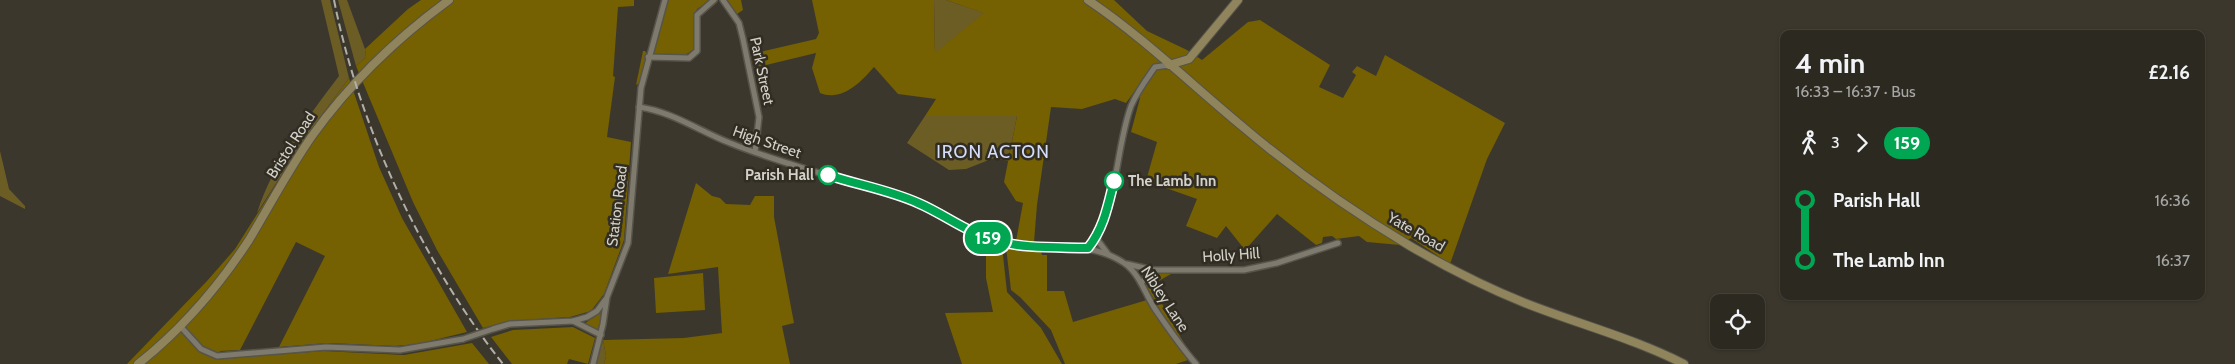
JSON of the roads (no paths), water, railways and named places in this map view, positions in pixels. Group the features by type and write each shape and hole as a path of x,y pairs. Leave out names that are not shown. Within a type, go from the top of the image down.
{"main road":[{"name":"Bristol Road","path":"138,364 180,327 236,258 312,137 334,106 392,46 424,18 449,0"},
{"name":"Yate Road","path":"1088,0 1131,31 1281,158 1344,205 1409,246 1448,267 1524,302 1641,344 1684,364"},
{"path":"1169,65 1189,59 1238,0"}],"street":[{"name":"Station Road","path":"593,364 601,335 607,297 628,242 641,88 665,0"},
{"path":"648,57 689,58 695,55 697,51 697,15 714,0"},
{"name":"Park Street","path":"723,0 739,23 744,39 759,117 755,152"},
{"path":"1088,248 1096,238 1106,212 1131,107 1142,85 1155,67 1169,65"},
{"name":"High Street","path":"639,107 653,109 680,119 729,143 755,152 846,181 894,193 921,204 973,233 994,240 1032,246 1088,248"},
{"name":"Nibley Lane","path":"1096,238 1108,254"},
{"name":"Holly Hill","path":"1124,263 1153,270 1255,269 1338,243"},
{"name":"Nibley Lane","path":"1088,248 1108,254 1135,272 1154,308 1196,364"},
{"path":"1141,283 1153,270"},
{"path":"180,327 201,349 216,356 326,347 400,350 463,339 510,324 573,321 587,317 597,311 607,297"},
{"path":"573,321 601,335"}],"railway":[{"path":"334,0 345,48 360,96 377,144 398,192 446,282 474,325 503,364"}],"place":[{"name":"Parish Hall","path":"828,175"},
{"name":"The Lamb Inn","path":"1114,181"}],"district":[{"name":"IRON ACTON","path":"993,152"}]}
